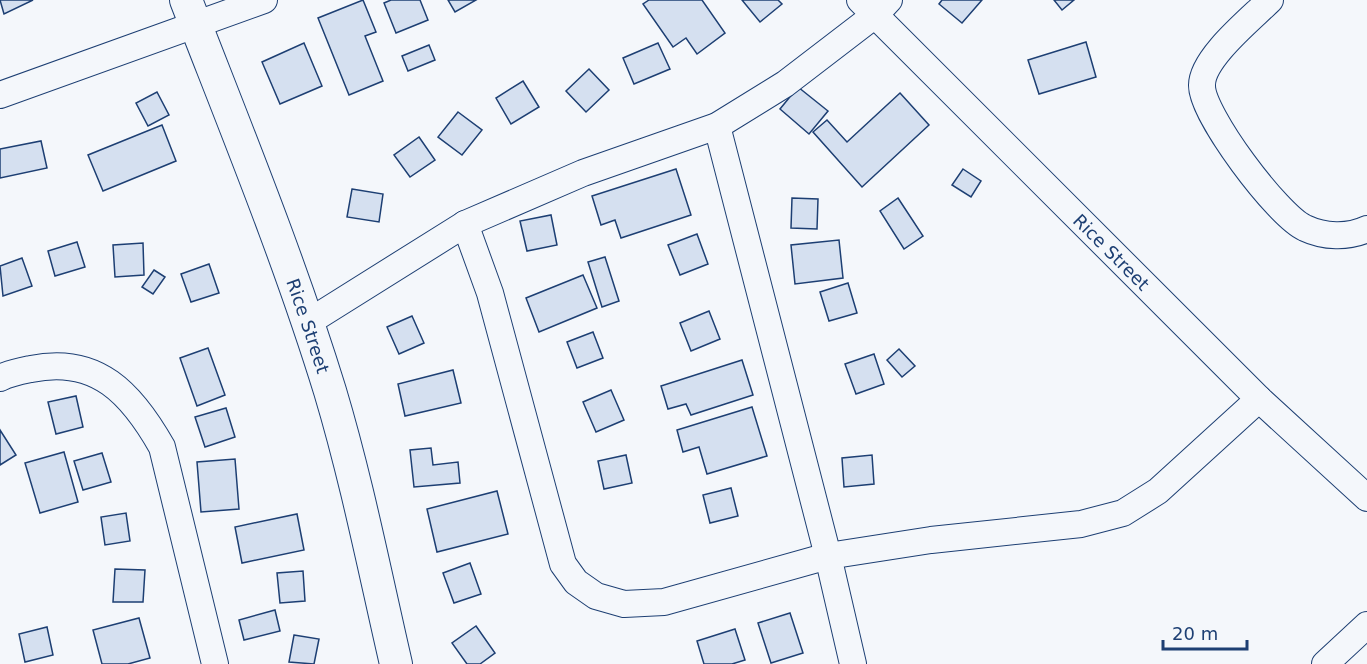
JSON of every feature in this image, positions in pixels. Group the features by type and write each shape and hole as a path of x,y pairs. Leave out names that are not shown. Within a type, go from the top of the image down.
{"street":[{"path":"0,94 190,12 264,0"},
{"path":"1270,0 1206,68 1202,85 1205,104 1234,150 1289,218 1305,228 1331,235 1355,234 1367,229"},
{"path":"307,323 465,224 583,173 717,126 785,84 875,5"},
{"name":"Rice Street","path":"875,5 1259,399 1367,498"},
{"name":"Rice Street","path":"190,12 307,323 330,392 358,497 396,664"},
{"path":"717,126 828,556 853,664"},
{"path":"465,224 490,293 563,564 576,582 596,596 624,604 664,602 828,556 931,540 1081,524 1123,513 1158,491 1259,399"},
{"path":"0,378 45,366 83,368 101,376 124,393 146,418 162,447 215,664"},
{"path":"1325,664 1367,625"}],"building":[{"path":"0,0 33,0 4,14"},
{"path":"363,0 376,32 365,36 383,81 349,95 318,18"},
{"path":"391,0 420,0 428,20 396,33 384,3"},
{"path":"448,0 476,0 455,12"},
{"path":"649,0 702,0 725,33 697,54 686,38 673,47 643,4"},
{"path":"742,0 778,0 782,4 760,22"},
{"path":"942,0 982,0 962,23 939,4"},
{"path":"1054,0 1074,0 1062,10"},
{"path":"1086,42 1096,77 1039,94 1028,60"},
{"path":"304,43 322,86 280,104 262,62"},
{"path":"658,43 670,69 634,84 623,58"},
{"path":"429,45 435,60 408,71 402,56"},
{"path":"589,69 609,90 586,112 566,91"},
{"path":"523,81 539,107 511,124 496,98"},
{"path":"798,87 828,111 809,134 780,109"},
{"path":"157,92 169,115 148,126 136,103"},
{"path":"900,93 929,125 862,187 813,132 827,120 847,142"},
{"path":"458,112 482,130 462,155 438,137"},
{"path":"162,125 176,161 103,191 88,155"},
{"path":"419,137 435,160 410,177 394,155"},
{"path":"41,141 47,168 0,178 0,149"},
{"path":"676,169 691,215 621,238 615,220 601,225 592,196"},
{"path":"963,169 981,181 971,197 952,185"},
{"path":"352,189 383,194 379,222 347,217"},
{"path":"792,198 818,199 817,229 791,228"},
{"path":"898,198 923,236 904,249 880,211"},
{"path":"551,215 557,245 527,251 520,221"},
{"path":"697,234 708,264 680,275 668,245"},
{"path":"839,240 843,278 795,284 791,245"},
{"path":"77,242 85,267 55,276 48,251"},
{"path":"143,243 144,275 115,277 113,245"},
{"path":"605,257 619,301 602,307 588,262"},
{"path":"22,258 32,286 3,296 0,266"},
{"path":"209,264 219,293 191,302 181,274"},
{"path":"154,270 165,277 153,294 142,287"},
{"path":"583,275 597,308 539,332 526,298"},
{"path":"848,283 857,313 829,321 820,292"},
{"path":"709,311 720,339 691,351 680,323"},
{"path":"412,316 424,343 399,354 387,327"},
{"path":"593,332 603,358 577,368 567,342"},
{"path":"208,348 225,395 197,406 180,358"},
{"path":"899,349 915,366 902,377 887,360"},
{"path":"874,354 884,384 856,394 845,364"},
{"path":"742,360 753,395 691,415 686,404 668,409 661,386"},
{"path":"453,370 461,403 405,416 398,384"},
{"path":"611,390 624,420 596,432 583,402"},
{"path":"76,396 83,427 56,434 48,402"},
{"path":"752,407 767,456 707,474 699,447 683,452 677,430"},
{"path":"226,408 235,437 205,447 195,417"},
{"path":"0,430 16,455 0,465"},
{"path":"431,448 433,465 458,462 460,483 414,487 410,450"},
{"path":"64,452 78,502 40,513 25,463"},
{"path":"102,453 111,482 83,490 74,461"},
{"path":"626,455 632,483 604,489 598,461"},
{"path":"872,455 874,484 844,487 842,458"},
{"path":"235,459 239,509 201,512 197,462"},
{"path":"731,488 738,516 710,523 703,495"},
{"path":"497,491 508,534 437,552 427,509"},
{"path":"126,513 130,541 105,545 101,517"},
{"path":"297,514 304,550 242,563 235,527"},
{"path":"470,563 481,594 454,603 443,573"},
{"path":"115,569 145,570 143,602 113,602"},
{"path":"303,571 305,601 280,603 277,573"},
{"path":"275,610 280,631 244,640 239,620"},
{"path":"790,613 803,653 771,663 758,623"},
{"path":"139,618 150,658 128,664 102,664 93,630"},
{"path":"476,626 495,653 480,664 467,664 452,643"},
{"path":"47,627 53,655 25,662 19,634"},
{"path":"735,629 745,660 732,664 704,664 697,641"},
{"path":"294,635 319,639 314,664 289,662"}]}
